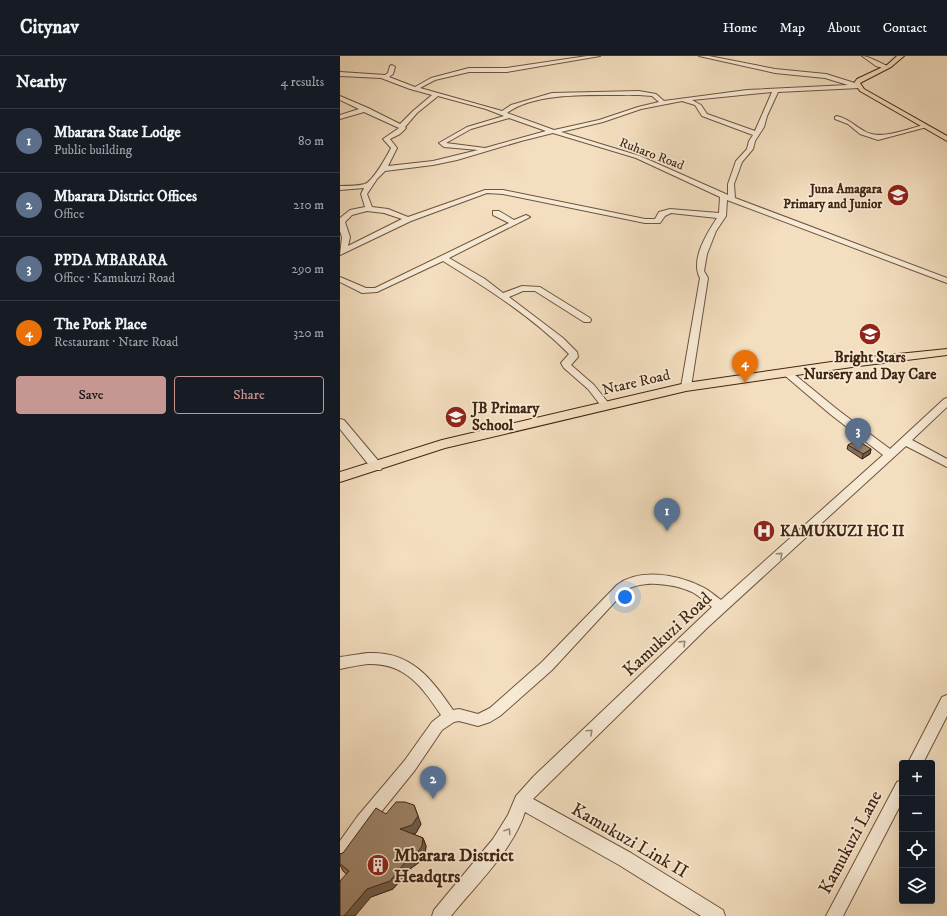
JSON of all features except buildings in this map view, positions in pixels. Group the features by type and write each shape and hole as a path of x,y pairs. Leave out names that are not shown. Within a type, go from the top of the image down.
{"main road":[{"path":"900,56 896,61 886,67 859,80 857,86 924,127 947,139"},
{"name":"Ntare Road","path":"340,477 442,444 686,387 786,372 947,352"}],"street":[{"path":"415,89 433,79 469,70 507,70 596,56"},
{"path":"702,56 775,71 826,76 857,86"},
{"path":"865,56 878,65 886,67"},
{"path":"734,62 744,57"},
{"path":"386,77 390,74 392,67"},
{"name":"Ruharo Road","path":"340,74 386,77 415,89 479,105 552,131 638,157 727,197 947,281"},
{"path":"383,168 433,163 457,158 552,131 601,121 682,99 776,90 857,86"},
{"path":"686,387 704,278 700,271 703,254 712,231 722,216 737,164 750,149 752,141 761,127 764,116 776,90"},
{"path":"504,113 513,106 552,95 589,95 606,93 644,94 654,95 663,103"},
{"path":"369,208 364,194 369,185 383,168 394,148 386,139 402,130 402,126 436,95"},
{"path":"340,98 402,126"},
{"path":"682,99 699,105 702,108 704,115 757,134"},
{"path":"340,117 366,109"},
{"path":"485,149 444,145 442,143 470,128 511,116"},
{"path":"837,118 850,123 862,133 878,138 924,127"},
{"path":"340,188 353,188 369,185"},
{"path":"340,253 408,219 473,195 494,191 645,221 657,221 662,214 670,211 722,216"},
{"path":"340,253 347,235 341,222 343,218 351,212 369,208 390,212 408,219"},
{"path":"496,213 513,222"},
{"path":"340,279 365,291 374,291 526,217"},
{"path":"444,258 502,296 552,332 574,354 573,357 566,363 567,366 591,387 605,406"},
{"path":"502,296 522,288 537,289 588,320"},
{"path":"786,372 834,412 890,455"},
{"name":"Kamukuzi Road","path":"440,916 499,846 512,825 521,801 566,755 722,607 890,455 947,401"},
{"path":"340,422 377,466"},
{"path":"904,441 947,463"},
{"path":"340,854 363,822 410,765 437,726 450,717 459,715 478,720 495,712 548,666 617,592 631,581 642,578 686,585 697,590 722,607"},
{"path":"340,663 372,658 388,660 408,666 425,682 450,717"},
{"path":"917,760 947,702"},
{"name":"Kamukuzi Lane","path":"834,916 899,793"},
{"name":"Kamukuzi Link II","path":"521,801 625,859 717,916"}],"place":[{"name":"Juna Amagara Primary and Junior","path":"898,195"},
{"name":"Bright Stars Nursery and Day Care","path":"870,334"},
{"name":"The Pork Place","path":"745,383"},
{"name":"JB Primary School","path":"456,417"},
{"name":"PPDA MBARARA","path":"858,451"},
{"name":"Mbarara State Lodge","path":"667,531"},
{"name":"KAMUKUZI HC II","path":"764,531"},
{"name":"Mbarara District Offices","path":"433,799"},
{"name":"Mbarara District Headqtrs","path":"378,865"}]}
